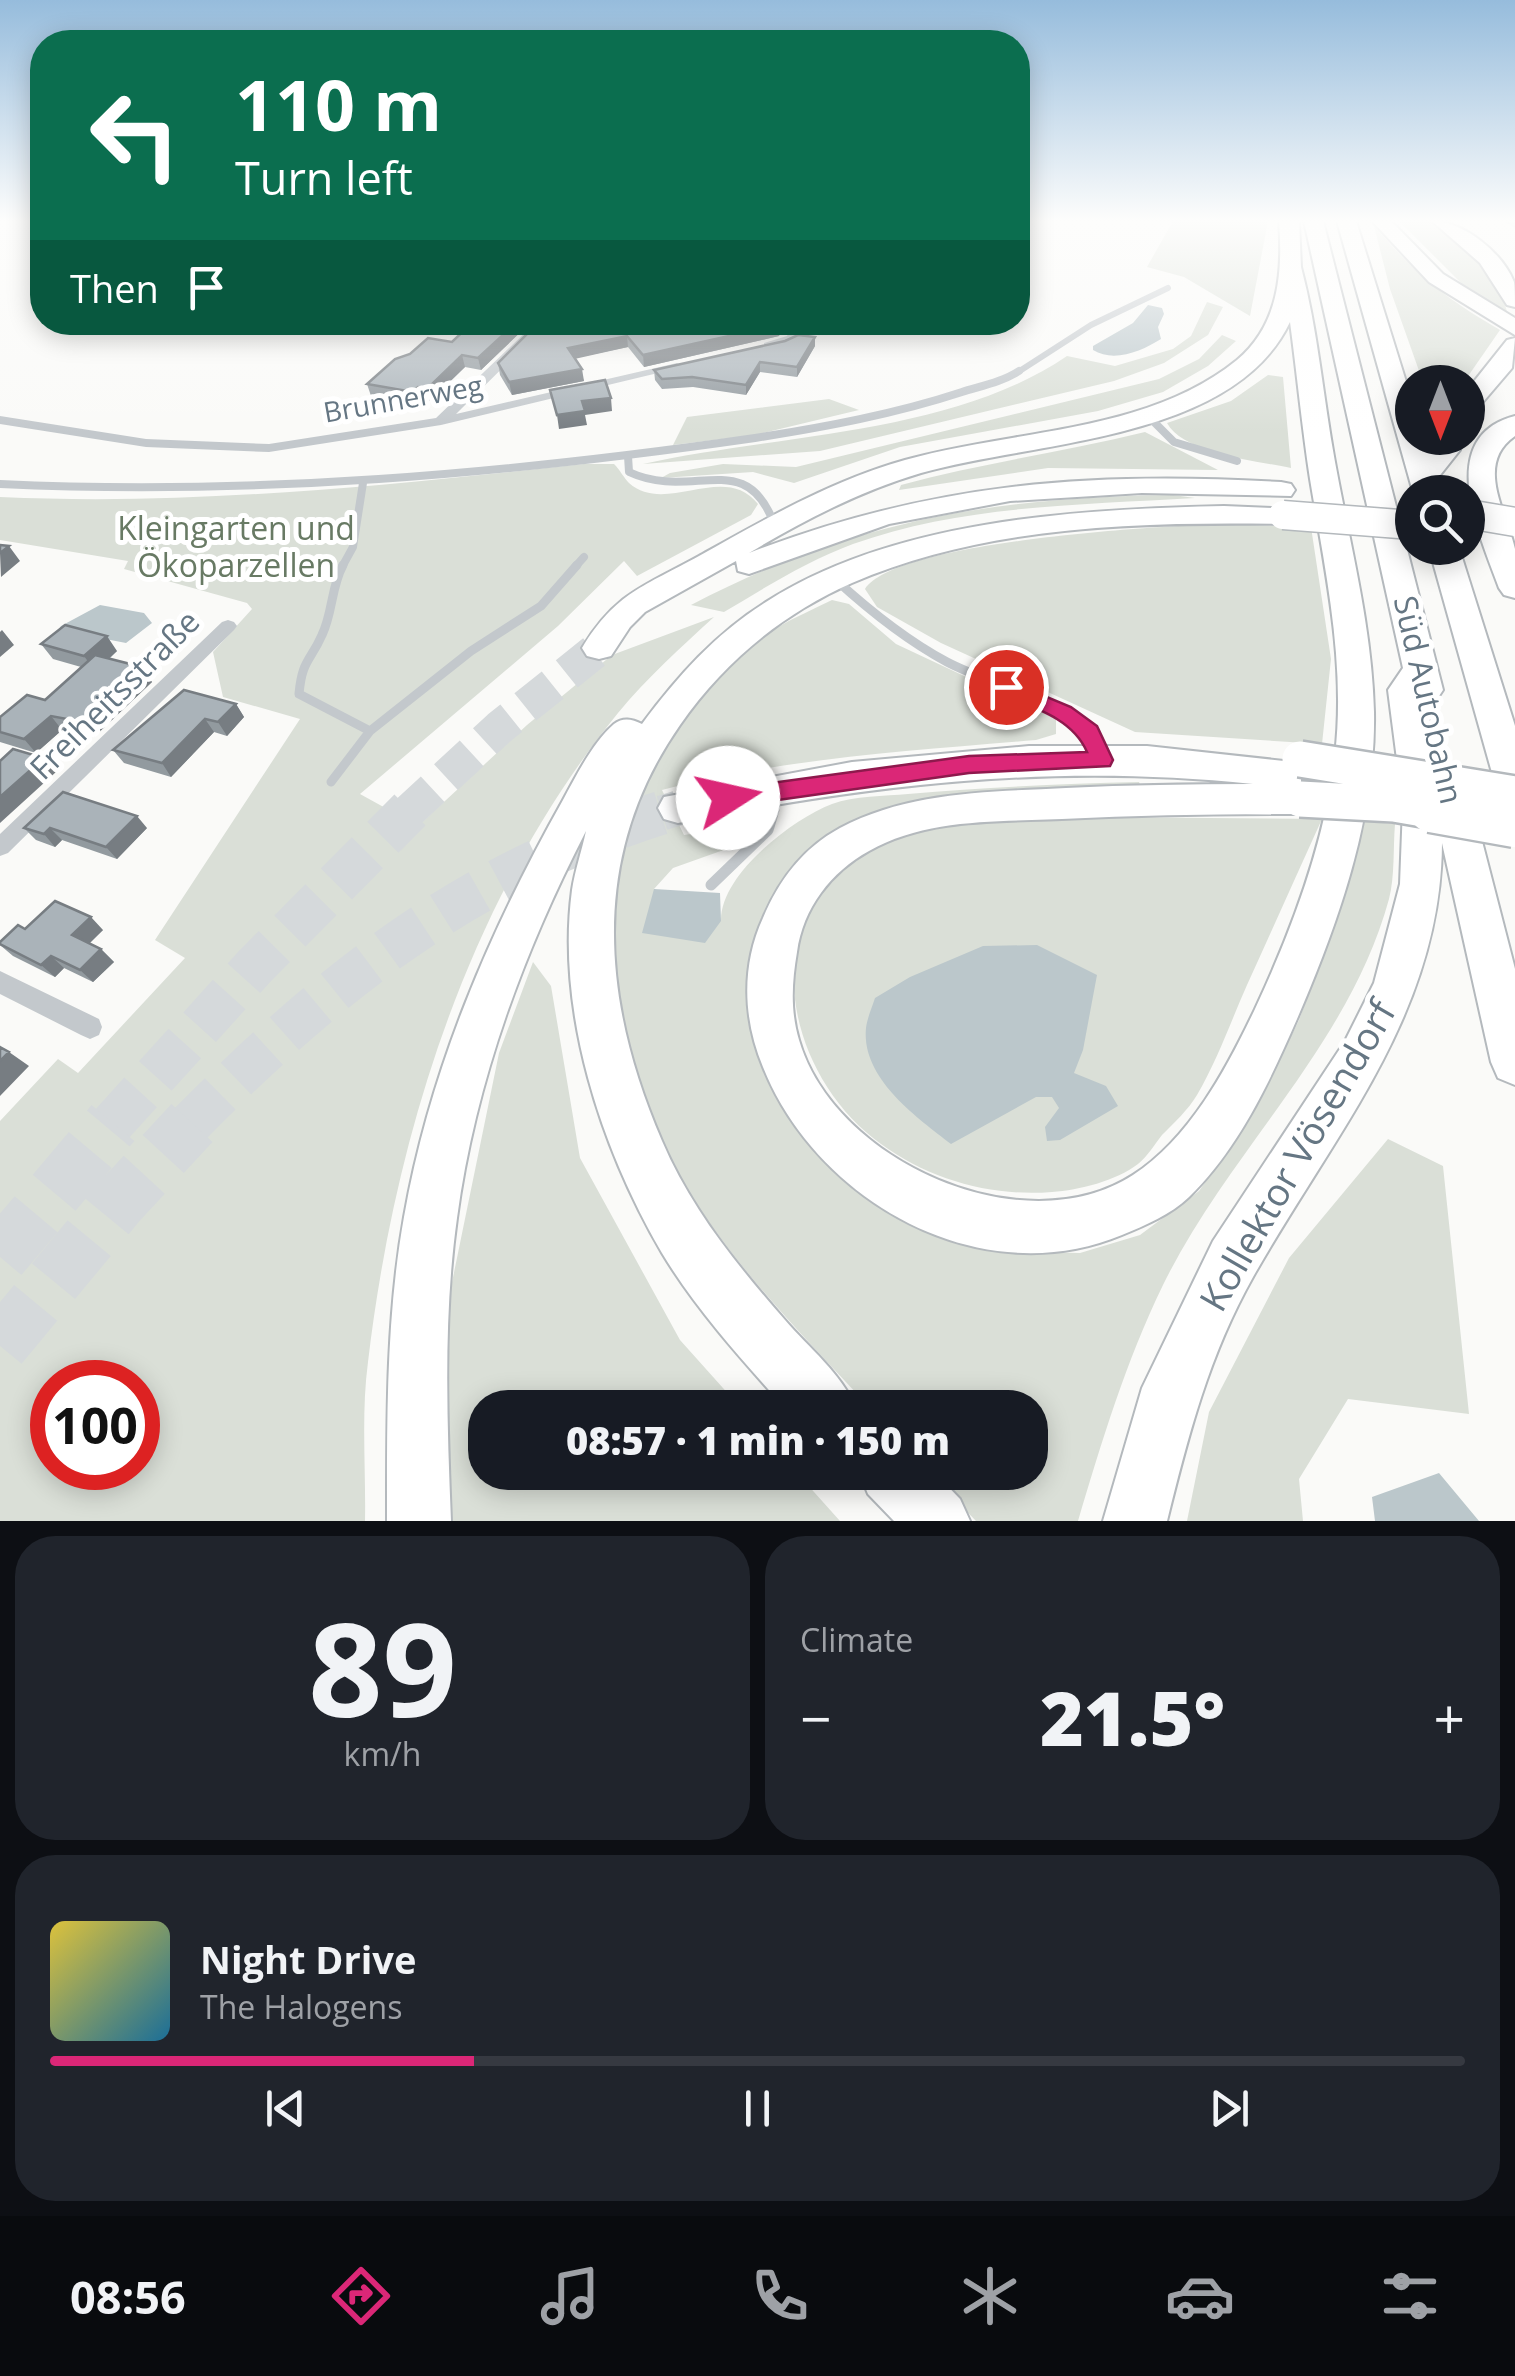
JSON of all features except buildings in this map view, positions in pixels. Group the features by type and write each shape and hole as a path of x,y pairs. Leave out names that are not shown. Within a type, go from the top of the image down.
{"highway":[{"path":"1286,292 1282,314 1263,348 1220,383 1146,414 914,466 822,501 625,612 599,648 707,582 773,554 837,530 968,496 1080,484 1168,484 1282,503 1395,505"},
{"path":"1297,292 1354,667 1354,755 1334,858 1314,921 1248,1070 1225,1109 1183,1167 1166,1183 1126,1208 1078,1223 1003,1226 956,1216 882,1180 840,1146 791,1078 780,1056 771,1018 768,980 774,946 797,892 818,866 848,842 896,820 954,810 1162,800 1300,777"},
{"name":"Süd Autobahn","path":"1330,292 1515,1062"},
{"path":"1364,292 1409,475"},
{"path":"1455,292 1515,328"},
{"path":"1485,385 1515,345"},
{"path":"1513,564 1482,495 1480,470 1484,451 1494,434 1515,424"},
{"path":"809,1390 768,1348 680,1232 634,1139 601,1044 593,996 590,926 605,831 619,792 642,748 688,688 750,629 790,602 835,580 936,548 1041,528 1282,503 1395,504"},
{"path":"1485,525 1515,522"},
{"path":"1485,538 1513,564"},
{"name":"Süd Autobahn","path":"1448,565 1510,804"},
{"name":"Kollektor Vösendorf","path":"1135,1521 1172,1388 1232,1260 1362,1057 1396,986 1421,884 1423,806 1406,690 1420,668"},
{"path":"419,1521 417,1392 430,1218 461,1084 504,960 589,788 653,701 688,688"},
{"path":"678,808 781,788 969,765 1102,760 1146,760 1300,777 1412,806 1510,804"},
{"path":"908,1490 938,1521"}],"street":[{"path":"440,420 529,335"},
{"path":"746,352 784,343 794,335"},
{"name":"Brunnerweg","path":"0,420 146,443 258,448 440,420 689,364"},
{"name":"Freiheitsstraße","path":"0,846 228,626"},
{"path":"0,982 90,1027"}],"lane":[{"path":"0,484 124,490 363,482 628,456 808,430 914,408 1010,376 1091,325 1160,292"},
{"path":"1146,414 1174,442 1237,461"},
{"path":"628,456 628,472 658,486 732,480 750,484 763,493 775,526"},
{"path":"363,482 353,547 334,581 323,634 301,667 299,694 328,713 370,732"},
{"path":"331,782 370,732 471,651 542,606 584,556"},
{"path":"835,580 878,618 948,662 1064,712 1089,732 1102,760"},
{"path":"710,885 768,830 781,788"}],"green space":[{"path":"1209,292 1255,292 1250,316"},
{"path":"1391,292 1443,292 1500,330 1476,365 1417,365"},
{"path":"1474,292 1500,292 1507,312"},
{"path":"1207,302 1223,307 1208,335 1164,363 1114,381 820,451 643,464 917,417 971,402 1021,382 1067,356 1115,366 1173,349 1191,336"},
{"path":"1222,335 1236,341 1208,366 1163,392 1098,411 900,447 794,483 753,472 661,478 723,464 796,467 1159,379 1199,359"},
{"path":"1268,375 1283,377 1291,468 1205,449 1176,434 1167,423 1231,401"},
{"path":"829,399 859,410 755,435 673,445 687,417"},
{"path":"1145,432 1218,470 1048,468 899,490 901,485 931,477"},
{"name":"Kleingarten und Ökoparzellen","path":"614,464 629,483 644,492 729,487 744,492 758,504 751,515 637,576 624,561 558,626 360,794 418,826 527,725 612,655 714,617 629,700 566,784 520,859 481,938 448,1020 420,1104 380,1276 366,1382 365,1521 0,1521 0,1121 58,1059 78,1073 185,958 155,940 300,719 223,697 213,652 252,609 247,603 124,569 128,561 0,540 0,497 147,499 365,486"},
{"path":"1173,495 1195,498 1065,505 936,521 836,551 724,612 691,605 808,553 925,519 1045,501"},
{"path":"1221,524 1311,527 1331,659 1322,744 1135,732 941,643 877,607 865,589 887,573 925,559 975,548 1090,533"},
{"path":"832,600 849,604 896,644 1056,719 1056,734 1036,740 801,763 662,790 684,835 737,827 732,847 673,868 654,889 721,921 732,886 761,851 797,823 832,804 966,789 1139,782 1141,787 917,803 758,943 839,1173 916,1227 994,1251 1080,1253 1140,1235 1199,1191 1254,1111 1299,1020 1334,926 1361,821 1395,824 1391,890 1370,952 1317,1051 1220,1189 1163,1285 1126,1372 1078,1521 976,1521 946,1490 1048,1490 1048,1390 853,1390 764,1293 717,1233 674,1167 643,1097 619,1006 611,957 609,907 616,859 639,792 676,728 723,672 778,627"},
{"path":"1082,817 1322,819 1204,1082 1189,1106 1138,1164 1108,1180 1063,1191 1007,1192 941,1176 881,1144 848,1115 822,1079 804,1040 795,998 795,956 807,917 830,881 867,852 891,840 944,826"},
{"path":"533,962 551,986 580,1158 680,1340 725,1390 468,1390 468,1490 812,1490 840,1521 448,1521 442,1481 450,1292 499,1053"},
{"path":"1388,1139 1443,1166 1469,1414 1348,1399 1299,1479 1303,1521 1187,1521 1209,1412 1289,1258"}],"shaded area":[{"path":"1148,305 1162,308 1164,314 1158,327 1161,339 1119,355 1093,350 1093,346 1133,323"},
{"path":"100,605 144,613 152,623 126,643 55,635 61,626"},
{"path":"654,889 720,893 721,921 705,943 642,933"},
{"path":"1037,945 1097,975 1083,1050 1074,1073 1106,1086 1118,1106 1060,1140 1047,1141 1045,1127 1059,1108 1052,1097 1036,1097 951,1144 894,1095 872,1063 866,1028 875,998 910,977 983,946"},
{"path":"1439,1473 1479,1521 1375,1521 1372,1497"}],"tunnel":[{"path":"407,813 499,728 599,648"},
{"path":"662,813 678,808"},
{"path":"189,1125 297,1023 408,936 531,864 670,810"},
{"path":"111,1125 255,966 407,813"},
{"path":"0,1257 113,1123"},
{"path":"0,1346 119,1202 192,1123"}],"route":[{"path":"728,798 969,765 1102,760 1089,732 1064,712 1006,687"}]}
